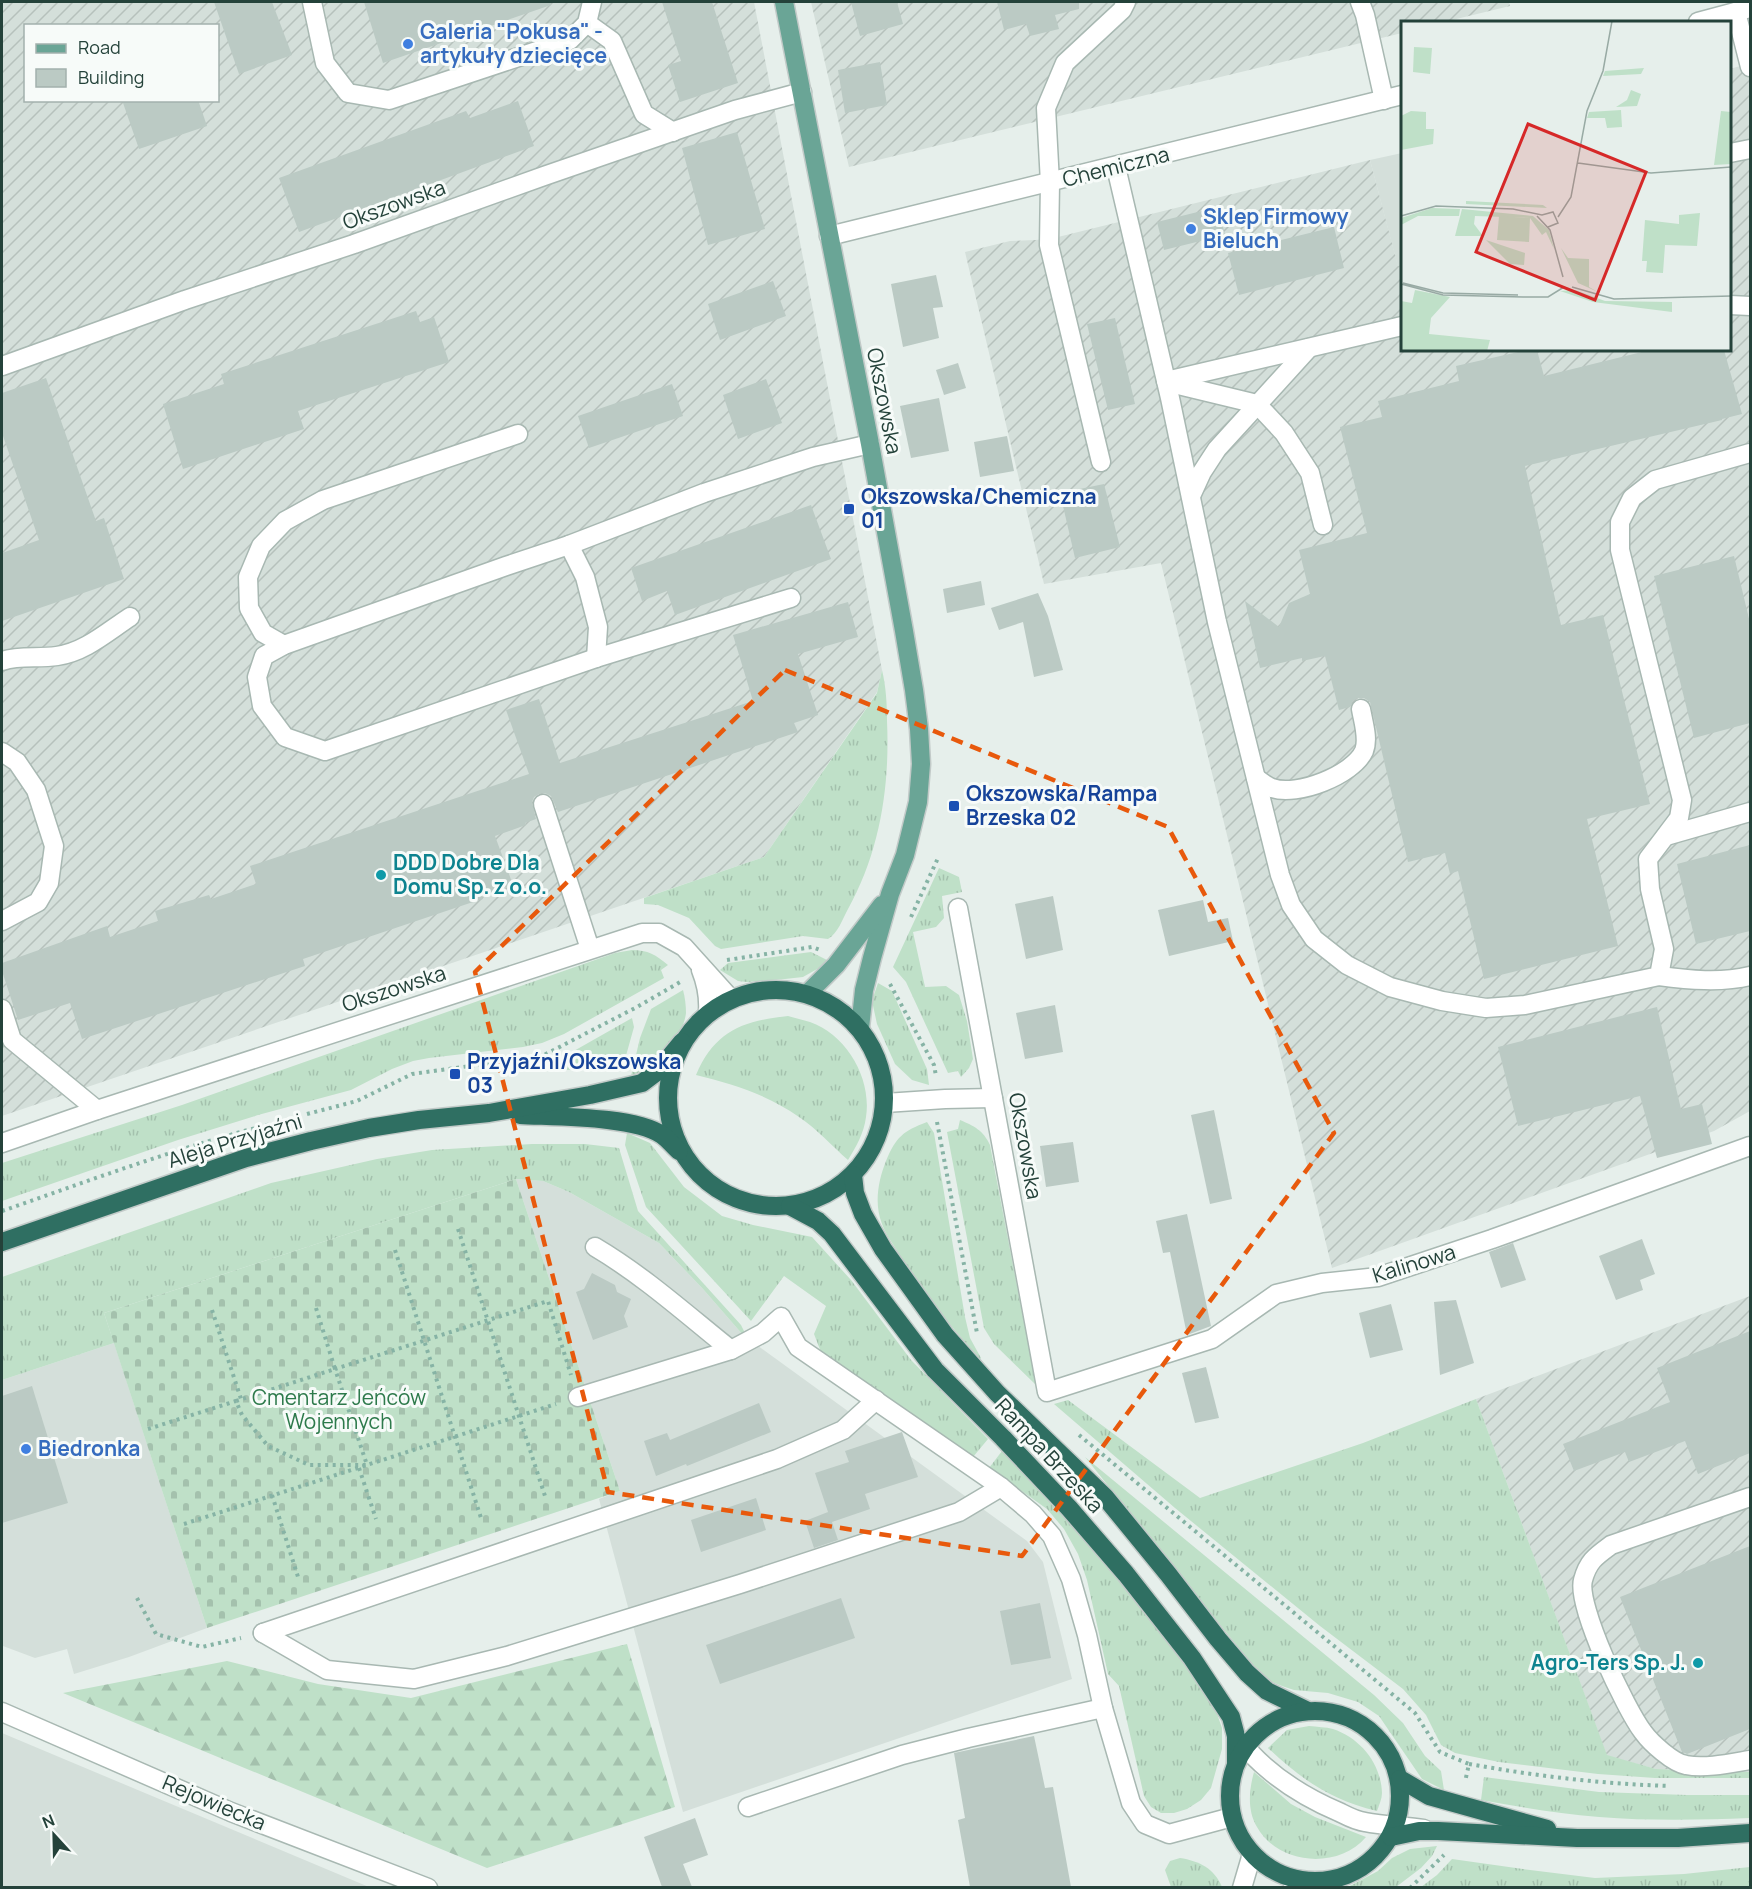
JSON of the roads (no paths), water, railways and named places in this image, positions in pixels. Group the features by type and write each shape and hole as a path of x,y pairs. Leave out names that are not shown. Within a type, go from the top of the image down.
{"highway":[{"name":"Aleja Przyjaźni","path":"2,1242 246,1158 369,1128 489,1113 642,1083 658,1071 708,1012 730,998 769,988 808,993 837,1006 860,1028 880,1063 885,1103"},
{"path":"682,1042 668,1079 668,1099 669,1119 683,1156"},
{"path":"790,1206 824,1196 853,1175 876,1142 885,1103"},
{"name":"Aleja Przyjaźni","path":"489,1113 584,1119 644,1126 662,1135 703,1179 729,1197 759,1206 790,1206"},
{"name":"Rampa Brzeska","path":"853,1175 855,1192 863,1214 883,1249 945,1335 997,1393 1105,1497 1247,1673 1266,1691 1306,1710"},
{"name":"Rampa Brzeska","path":"790,1206 818,1221 832,1234 935,1370 1069,1508 1126,1574 1192,1658 1224,1704 1231,1717 1239,1748"},
{"path":"1306,1710 1338,1713 1366,1726 1388,1749 1400,1779 1401,1803 1393,1831 1374,1858 1352,1874 1326,1881 1296,1884 1252,1854 1240,1836 1232,1817 1230,1789 1239,1748 1261,1729 1282,1716 1306,1710"},
{"path":"1400,1779 1429,1796 1577,1838"},
{"path":"1393,1831 1577,1838 1678,1838 1750,1833"}],"main road":[{"name":"Okszowska","path":"784,2 870,444 914,690 921,764 918,802 905,855 890,894 864,990 860,1028"},
{"name":"Okszowska","path":"808,993 836,965 890,894"}],"street":[{"path":"312,2 325,63 348,93 389,100 570,40 587,23 592,2"},
{"path":"1101,462 1049,245 1050,183 1046,108 1065,63 1122,10 1126,2"},
{"path":"1360,2 1384,100"},
{"path":"1702,21 1743,10 1750,67"},
{"path":"587,23 612,41 644,114 673,132"},
{"name":"Okszowska","path":"2,366 185,300 354,244 735,110 802,92"},
{"name":"Chemiczna","path":"828,236 1401,95"},
{"path":"1731,153 1750,149"},
{"path":"1116,167 1166,381 1217,622 1280,875 1291,905 1314,939 1347,965 1390,987 1442,1001 1486,1008 1525,1005 1659,976 1689,980 1737,979 1750,976"},
{"path":"1731,305 1750,306"},
{"path":"1166,381 1401,326"},
{"path":"1191,496 1202,472 1217,449 1309,348"},
{"path":"1166,381 1257,404 1284,433 1310,473 1323,525"},
{"path":"284,645 263,633 249,608 249,577 261,546 285,521 323,500 518,434"},
{"path":"791,598 596,658 325,751 285,737 262,706 257,677 264,656 284,645 569,545 704,493 813,457 870,444"},
{"path":"1659,976 1664,949 1650,888 1648,859 1679,818 1682,800 1620,550 1620,522 1632,498 1654,480 1750,453"},
{"path":"569,545 585,577 598,627 596,658"},
{"path":"2,661 11,658 57,656 81,650 130,617"},
{"path":"1256,778 1273,788 1290,790 1320,783 1348,770 1364,750 1366,732 1361,709"},
{"path":"2,752 17,762 36,790 54,846 49,883 38,902 2,921"},
{"path":"543,804 590,949"},
{"path":"1666,836 1750,812"},
{"name":"Okszowska","path":"958,908 1047,1392"},
{"name":"Okszowska","path":"3,1136 97,1110 642,933 659,933 684,947 730,998"},
{"name":"Okszowska","path":"698,963 709,996 708,1012"},
{"path":"2,1008 12,1040 97,1110"},
{"path":"885,1103 993,1098"},
{"name":"Kalinowa","path":"1047,1392 1212,1339 1276,1294 1322,1283 1378,1277 1492,1239 1750,1146"},
{"path":"595,1247 622,1263 665,1295 730,1350"},
{"path":"578,1397 730,1350 762,1334 781,1317 798,1347 876,1400 994,1492 1034,1514 1052,1536 1071,1578 1084,1623 1103,1708 1131,1803 1145,1824 1169,1834 1232,1817"},
{"path":"876,1400 843,1430 777,1459 263,1633 327,1670 414,1679 507,1656 740,1584 959,1512 994,1492"},
{"path":"1750,1497 1611,1545 1592,1558 1582,1581 1586,1610 1609,1668 1631,1714 1644,1734 1663,1752 1685,1765 1721,1766 1750,1760"},
{"path":"748,1807 902,1755 1103,1708"},
{"name":"Rejowiecka","path":"2,1712 231,1812 428,1887"},
{"path":"1239,1748 1292,1789 1316,1802 1363,1822 1393,1831"},
{"path":"1242,1887 1252,1854"}],"place":[{"name":"Galeria \"Pokusa\" - artykuły dziecięce","path":"408,44"},
{"name":"Sklep Firmowy Bieluch","path":"1191,229"},
{"name":"Okszowska/Chemiczna 01","path":"849,509"},
{"name":"Okszowska/Rampa Brzeska 02","path":"954,806"},
{"name":"DDD Dobre Dla Domu Sp. z o.o.","path":"381,875"},
{"name":"Przyjaźni/Okszowska 03","path":"455,1074"},
{"name":"Biedronka","path":"26,1449"},
{"name":"Agro-Ters Sp. J.","path":"1698,1663"}],"park label":[{"name":"Cmentarz Jeńców Wojennych","path":"339,1410"}]}
